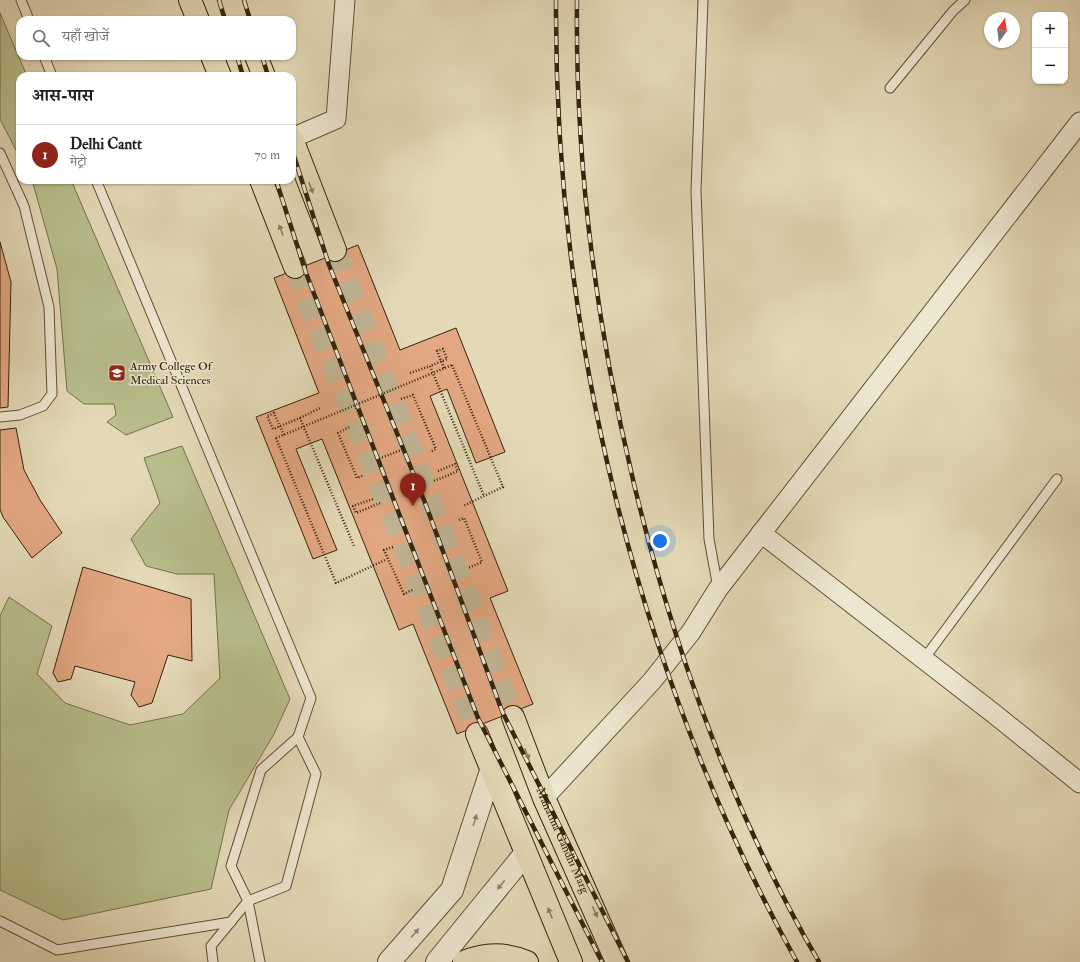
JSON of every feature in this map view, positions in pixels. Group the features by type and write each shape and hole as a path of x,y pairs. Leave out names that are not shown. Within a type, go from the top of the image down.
{"main road":[{"path":"190,0 196,16"},
{"path":"231,0 238,16"},
{"path":"214,60 218,72"},
{"path":"258,60 262,72"},
{"path":"296,149 335,250"},
{"path":"263,184 295,267"},
{"name":"Mahatma Gandhi Marg","path":"513,717 544,798 617,962"},
{"path":"477,734 525,854 571,962"},
{"path":"464,962 484,955 503,955 527,962"}],"street":[{"path":"296,137 336,119 345,0"},
{"path":"544,798 652,681 691,632 718,589 1080,122"},
{"path":"761,534 924,659 1080,783"},
{"path":"389,962 452,890 491,771"},
{"path":"437,962 525,854"}],"lane":[{"path":"20,0 27,16"},
{"path":"703,0 696,191 709,539 718,589"},
{"path":"890,88 953,11 965,0"},
{"path":"46,60 50,72"},
{"path":"0,153 24,206 49,307 52,394 43,406 20,415 0,416"},
{"path":"98,184 311,698 298,737 261,770 231,866 248,901 260,962"},
{"path":"924,659 1057,479"},
{"path":"213,962 211,946 248,901 286,886 316,774 298,737"},
{"path":"0,921 57,950 231,922"}],"path":[{"path":"410,373 430,366 436,363 441,361 447,359 443,349 437,352 440,357 442,363 444,368"},
{"path":"385,560 336,583 276,438 452,365 503,487 463,506"},
{"path":"430,366 484,496"},
{"path":"355,405 378,459 404,449 382,394"},
{"path":"402,399 413,395 436,449 430,452"},
{"path":"284,435 281,430 279,424 274,413 268,416 273,429 280,426 286,424 300,418 320,408"},
{"path":"300,418 354,546"},
{"path":"349,427 338,433 357,478 364,475"},
{"path":"434,481 458,471 455,464 438,471"},
{"path":"374,499 353,506 356,513 380,504"},
{"path":"458,520 464,518 482,562 468,568"},
{"path":"393,547 384,550 404,594 414,589"}],"green space":[{"path":"0,13 16,50 16,60 20,60 25,72 16,72 16,150 0,119"},
{"path":"33,184 73,184 173,417 126,435 107,422 116,415 114,404 84,404 67,391 57,269"},
{"path":"182,446 290,699 274,734 229,810 211,889 63,920 0,890 0,616 9,597 52,626 37,674 65,703 130,725 183,714 220,678 214,574 177,574 146,566 131,539 160,503 144,458"}],"building":[{"path":"0,242 11,282 8,407 0,408"},
{"path":"358,245 400,350 456,328 505,452 476,463 447,389 430,396 508,591 490,598 533,704 457,734 413,624 399,630 322,439 296,449 337,550 313,559 256,417 319,393 274,278"},
{"path":"16,428 24,470 40,500 62,533 32,558 3,517 0,509 0,430"},
{"path":"83,567 191,599 192,661 168,655 152,703 139,707 131,695 135,682 75,666 71,679 58,682 53,673"}],"tunnel":[{"path":"335,250 513,717"},
{"path":"295,267 477,734"}],"railway":[{"path":"219,0 224,16"},
{"path":"244,0 249,16"},
{"path":"556,0 559,125 570,250 589,374 615,497 649,618 691,736 740,851 797,962"},
{"path":"577,0 577,61 580,122 590,244 609,364 634,484 668,608 687,669 709,730 759,848 788,906 819,962"},
{"path":"238,60 242,72"},
{"path":"263,60 267,72"},
{"path":"296,162 329,265 424,500 502,711 628,962"},
{"path":"277,184 306,273 478,718 602,962"}],"place":[{"name":"Army College Of Medical Sciences","path":"117,373"},
{"name":"Delhi Cantt","path":"413,506"}]}
